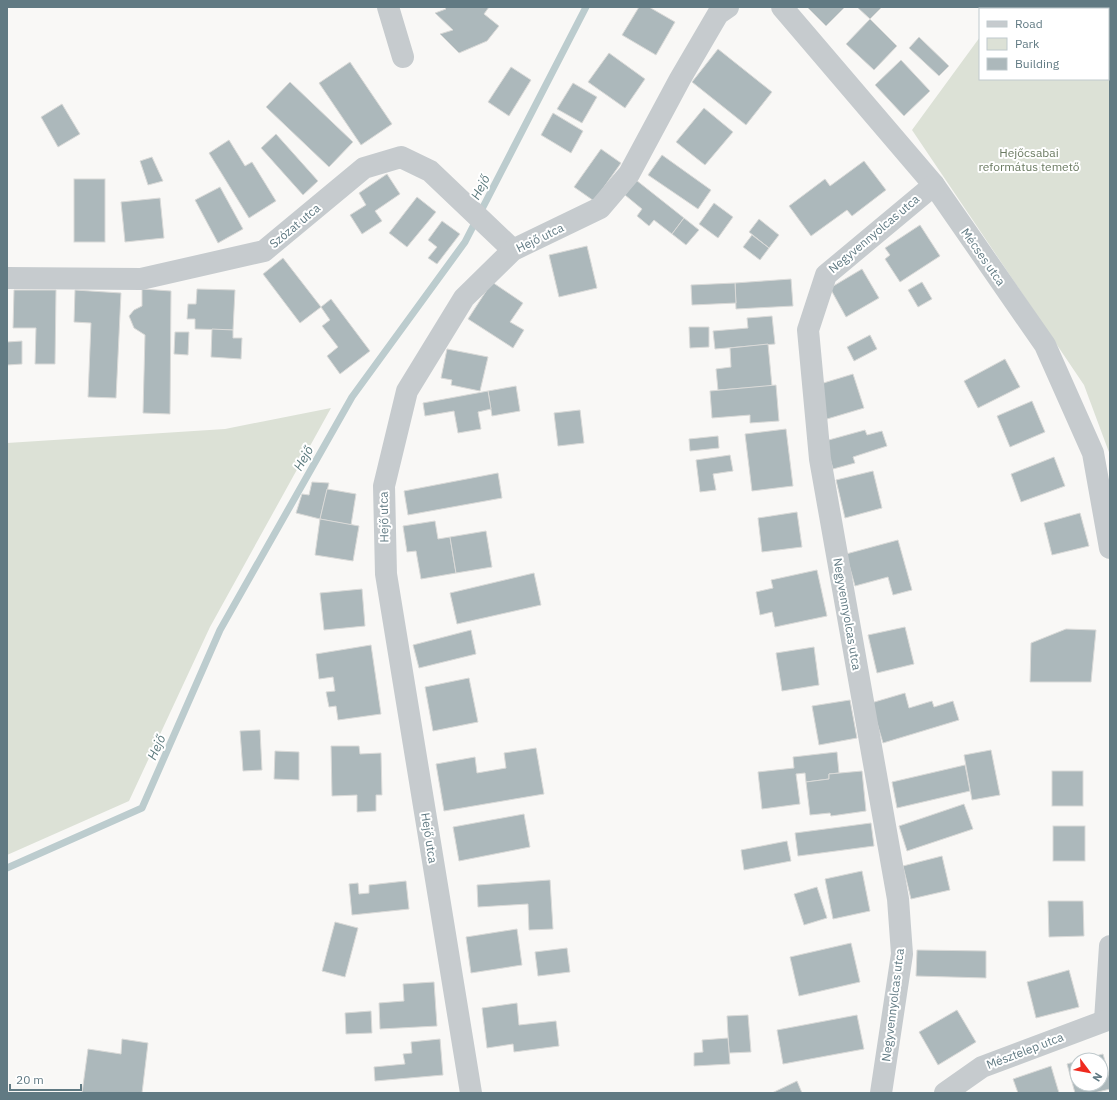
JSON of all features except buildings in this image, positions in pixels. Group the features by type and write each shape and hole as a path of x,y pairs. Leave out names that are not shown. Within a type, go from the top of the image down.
{"street":[{"path":"388,7 403,57"},
{"name":"Mécses utca","path":"782,7 934,185 1045,345 1093,453 1110,548"},
{"name":"Hejő utca","path":"471,1093 386,574 384,486 407,391 464,298 513,250 600,208 620,186 629,174 680,79 723,11"},
{"name":"Szózat utca","path":"7,278 141,279 264,251 364,168 401,157 430,171 513,250"},
{"name":"Negyvennyolcas utca","path":"881,1093 902,954 898,899 820,459 808,330 826,275 934,185"},
{"path":"1108,1019 1110,946"},
{"name":"Mésztelep utca","path":"945,1093 982,1067 1108,1019"}],"green space":[{"name":"Hejőcsabai református temető","path":"1110,7 1110,455 1084,385 912,130 979,38 979,80 1109,80 1109,8 1005,8"},
{"path":"331,408 210,627 129,801 7,855 7,443 225,429"}],"waterway":[{"name":"Hejő","path":"7,868 142,808 220,630 352,397 465,242 586,7"}]}
